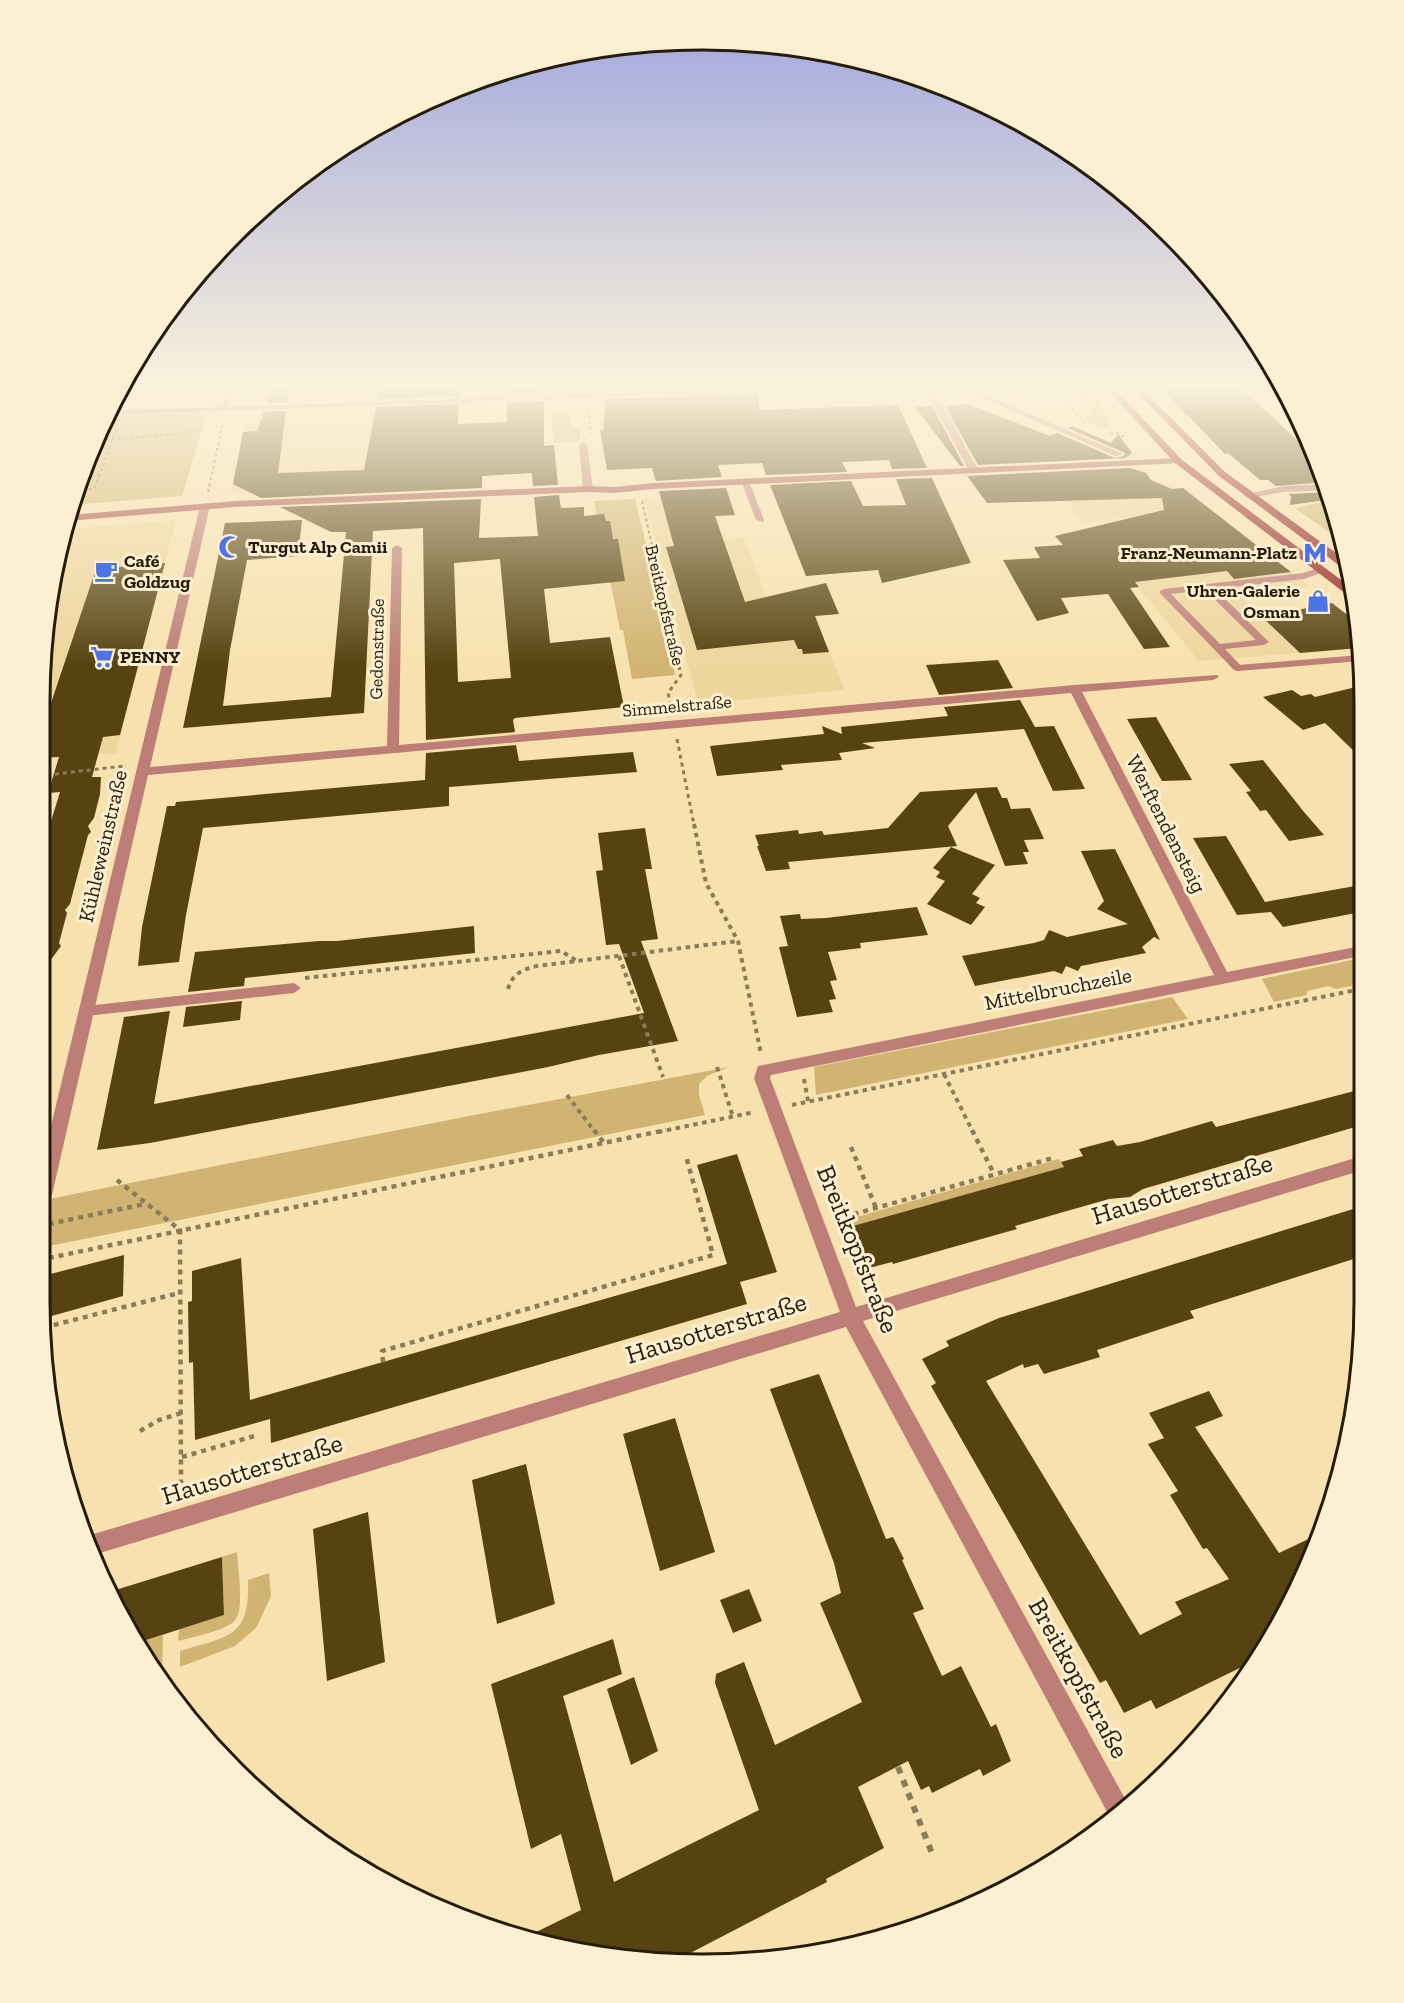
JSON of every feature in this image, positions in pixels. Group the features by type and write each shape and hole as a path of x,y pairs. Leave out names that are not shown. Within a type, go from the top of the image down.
{"main road":[{"path":"1204,480 1344,587"},
{"path":"1231,480 1338,560"}],"street":[{"path":"587,480 588,489"},
{"path":"77,517 205,506 588,489 614,490 757,480"},
{"path":"1248,495 1284,489 1318,487"},
{"name":"Kühleweinstraße","path":"50,1165 205,506"},
{"name":"Gedonstraße","path":"393,750 397,548"},
{"path":"1238,668 1353,659"},
{"name":"Simmelstraße","path":"144,771 1214,677"},
{"name":"Werftendensteig","path":"1074,688 1223,978"},
{"name":"Mittelbruchzeile","path":"764,1070 1354,952"},
{"name":"Breitkopfstraße","path":"764,1070 762,1078 850,1315 1116,1805"},
{"name":"Hausotterstraße","path":"96,1543 850,1315 1354,1166"}],"lane":[{"path":"745,481 760,520"},
{"path":"1238,668 1164,592 1304,576 1321,570"},
{"path":"1207,587 1264,642 1219,647"},
{"path":"86,1011 294,988"}],"path":[{"path":"85,490 94,489 97,480"},
{"path":"208,490 210,480"},
{"name":"Breitkopfstraße","path":"641,496 681,675 668,693 672,711"},
{"path":"677,736 706,883 738,940 764,1070"},
{"path":"50,775 123,766"},
{"path":"508,989 514,975 525,969 738,940"},
{"path":"304,978 561,951 577,961"},
{"path":"619,956 663,1077"},
{"path":"50,1258 1354,991"},
{"path":"717,1067 733,1116"},
{"path":"944,1074 994,1174"},
{"path":"567,1095 604,1143"},
{"path":"851,1147 876,1208"},
{"path":"383,1362 382,1351 713,1255 686,1156"},
{"path":"844,1217 1053,1158"},
{"path":"117,1180 180,1230"},
{"path":"50,1224 146,1204"},
{"path":"180,1230 178,1293 181,1483"},
{"path":"51,1326 178,1293"},
{"path":"140,1431 159,1420 181,1413"},
{"path":"182,1457 258,1435"},
{"path":"898,1767 933,1856"}],"shaded area":[{"path":"88,480 187,480 182,496 80,504"},
{"path":"233,480 387,480 386,487 230,493"},
{"path":"1053,486 1183,488 1205,507 1084,523"},
{"path":"690,496 706,541 744,538 766,597 804,588 845,690 698,704 644,498"},
{"path":"635,499 666,627 675,675 632,679 623,630 620,630 594,501"},
{"path":"1323,502 1332,535 1295,508"},
{"path":"176,520 116,753 50,757 51,659 55,617 73,528"},
{"path":"1246,538 1309,586 1243,599 1262,617 1331,603 1349,616 1352,649 1199,661 1126,572"},
{"path":"1354,959 1354,985 1336,989 1329,986 1307,991 1307,995 1274,1002 1262,979"},
{"path":"1172,997 1188,1019 816,1095 814,1067"},
{"path":"729,1067 707,1076 699,1084 699,1095 705,1115 50,1246 50,1199"},
{"path":"1059,1159 1064,1167 853,1226 850,1219"},
{"path":"237,1552 240,1606 236,1619 226,1627 178,1641 179,1629 224,1615 222,1557"},
{"path":"269,1573 271,1596 256,1628 235,1646 180,1667 180,1651 212,1642 233,1632 245,1613 248,1580"},
{"path":"163,1635 162,1668 159,1664 145,1641"}],"building":[{"path":"234,480 482,480 482,488 261,498 233,484"},
{"path":"533,480 558,480 558,485 533,486"},
{"path":"897,480 933,480 971,563 882,583 878,570 806,576 770,485 851,481 863,506 906,505"},
{"path":"970,480 1152,480 1172,489 1183,488 1291,572 1234,579 1227,571 1135,582 1139,587 1130,588 1170,647 1144,649 1108,594 1061,598 1069,613 1037,621 1003,560 1040,558 1034,547 1063,545 1055,536 1164,510 1162,498 987,503"},
{"path":"1269,480 1316,480 1317,483 1276,486"},
{"path":"726,488 735,515 715,516 745,602 826,583 839,614 815,616 829,652 803,654 802,649 798,649 794,640 697,650 666,547 674,546 659,491"},
{"path":"1320,493 1322,500 1290,505 1291,496 1288,494"},
{"path":"559,495 561,508 584,507 584,516 604,514 606,521 610,521 613,539 618,539 625,581 544,589 550,643 610,637 624,707 515,718 513,720 515,732 426,740 423,528 373,531 364,713 183,728 225,523 302,520 298,556 247,560 230,650 223,706 331,697 346,532 331,532 280,507 481,499 479,538 538,536 534,497","holes":["500,559 511,678 458,682 454,563"]},
{"path":"165,563 120,735 103,737 92,777 101,777 100,794 94,818 88,826 91,832 88,835 70,904 65,910 67,913 59,943 61,946 50,961 50,824 60,792 50,793 59,757 50,757 50,706 96,569"},
{"path":"1332,603 1349,616 1352,649 1300,653 1262,617"},
{"path":"998,660 1013,688 939,695 926,665"},
{"path":"1354,688 1354,751 1325,723 1303,730 1263,697 1292,690 1301,696 1311,694 1315,697"},
{"path":"1020,700 1035,727 1054,726 1085,789 1053,791 1024,729 862,743 875,748 839,753 842,760 781,765 783,770 717,776 710,746 824,734 822,726 842,734 841,727 948,716 944,707"},
{"path":"1156,717 1192,780 1162,781 1127,719"},
{"path":"516,745 519,761 633,752 637,772 449,787 449,806 203,828 179,962 138,966 142,927 167,806 175,806 176,802 425,780 426,753"},
{"path":"1263,760 1324,835 1289,841 1266,810 1260,811 1246,792 1251,791 1229,764"},
{"path":"997,787 1002,798 1007,798 1011,809 1030,808 1044,839 1024,840 1029,852 1023,852 1028,864 1005,866 976,792 948,826 957,846 788,862 790,869 766,871 757,846 759,846 755,835 798,830 799,834 822,831 824,835 888,828 920,792"},
{"path":"645,828 652,869 645,869 658,939 641,941 678,1041 150,1143 97,1150 124,1017 170,1011 154,1104 644,1013 619,944 606,945 596,871 603,870 598,833"},
{"path":"1226,836 1265,902 1354,886 1354,913 1283,927 1271,912 1237,915 1193,838"},
{"path":"951,847 995,865 972,894 980,898 976,903 985,907 971,925 927,904 945,881 936,877 940,872 933,868"},
{"path":"1115,849 1160,940 1154,937 1142,947 1146,953 1081,966 1078,971 1066,966 1062,974 1054,971 975,986 962,956 1034,943 1044,940 1049,930 1067,937 1128,924 1097,909 1104,901 1081,851"},
{"path":"917,907 928,935 860,943 861,948 828,952 837,980 830,981 836,999 829,1000 833,1012 797,1017 779,947 788,946 780,916 800,914 801,919 826,918"},
{"path":"474,926 475,953 245,978 244,986 188,992 195,952 337,941"},
{"path":"242,1001 240,1020 183,1027 186,1007"},
{"path":"1354,1091 1354,1127 1143,1189 1130,1197 1109,1199 1015,1226 1017,1229 893,1264 892,1262 869,1268 853,1226 1064,1167 1061,1162 1083,1156 1079,1149 1113,1140 1117,1146 1140,1142 1212,1121 1216,1127"},
{"path":"737,1154 777,1272 740,1282 747,1304 271,1443 270,1419 195,1440 193,1362 189,1363 188,1302 192,1301 192,1271 241,1258 250,1400 727,1264 697,1165"},
{"path":"1354,1209 1354,1259 1190,1311 1194,1318 1097,1350 1100,1357 1044,1374 1038,1364 1024,1368 1023,1364 986,1381 1140,1635 1182,1614 1175,1602 1229,1579 1207,1548 1203,1549 1170,1495 1178,1491 1148,1444 1164,1438 1149,1413 1209,1391 1223,1416 1195,1427 1279,1553 1310,1538 1287,1590 1243,1666 1156,1709 1151,1700 1124,1713 1106,1680 1100,1683 931,1386 936,1383 922,1359 949,1346 946,1341 999,1318"},
{"path":"124,1255 123,1296 50,1316 50,1274"},
{"path":"819,1374 886,1539 893,1537 904,1559 902,1560 924,1609 913,1613 942,1676 961,1666 991,1727 996,1724 1011,1761 983,1776 980,1769 932,1793 929,1786 921,1790 908,1761 858,1787 884,1848 826,1879 827,1882 690,1953 617,1948 536,1932 581,1910 561,1834 531,1849 491,1684 613,1639 622,1674 563,1696 614,1882 759,1810 715,1683 716,1674 744,1662 775,1745 862,1702 820,1603 841,1593 834,1563 770,1389"},
{"path":"675,1418 715,1552 660,1571 623,1434"},
{"path":"526,1464 555,1604 497,1624 472,1480"},
{"path":"368,1512 385,1662 327,1681 313,1529"},
{"path":"222,1557 224,1615 145,1640 117,1590"},
{"path":"749,1589 762,1621 733,1633 720,1600"},
{"path":"634,1677 658,1751 631,1765 607,1689"}],"place":[{"name":"Turgut Alp Camii","path":"230,547"},
{"name":"Franz-Neumann-Platz","path":"1315,553"},
{"name":"Café Goldzug","path":"106,571"},
{"name":"Uhren-Galerie Osman","path":"1318,601"},
{"name":"PENNY","path":"102,657"}]}
